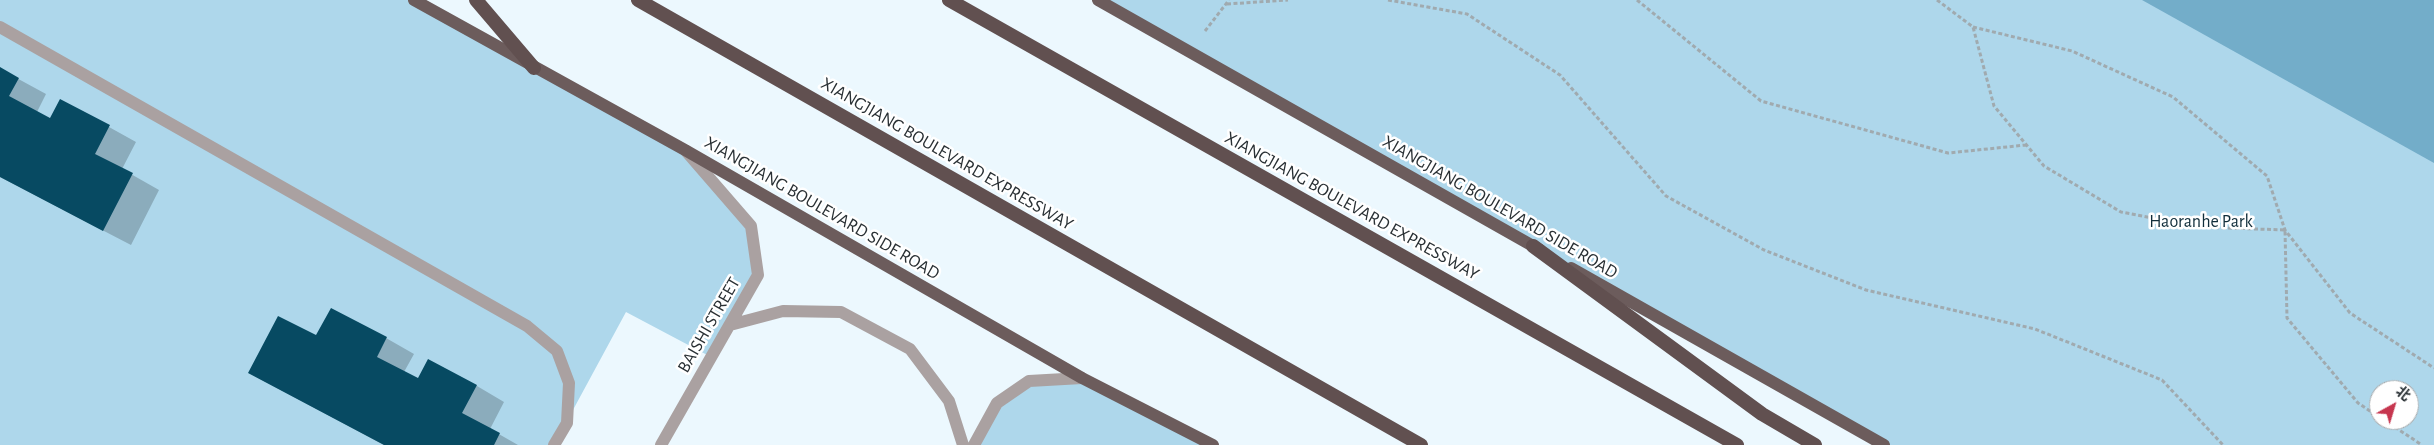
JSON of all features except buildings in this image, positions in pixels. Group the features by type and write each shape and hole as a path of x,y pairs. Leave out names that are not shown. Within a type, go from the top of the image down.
{"highway":[{"path":"476,0 534,68"},
{"name":"XIANGJIANG BOULEVARD EXPRESSWAY","path":"638,0 1421,445"},
{"name":"XIANGJIANG BOULEVARD EXPRESSWAY","path":"949,0 1737,445"},
{"path":"1533,246 1762,414 1815,445"}],"main road":[{"name":"XIANGJIANG BOULEVARD SIDE ROAD","path":"414,0 685,150 1082,378 1213,445"},
{"name":"XIANGJIANG BOULEVARD SIDE ROAD","path":"1098,0 1884,445"}],"street":[{"path":"0,27 527,326 557,351 569,384 566,423 554,445"},
{"name":"BAISHI STREET","path":"661,445 758,275 751,226 685,150"},
{"path":"730,324 783,311 841,312 910,349 949,401 963,445"},
{"path":"974,445 997,403 1029,381 1082,378"}],"path":[{"path":"1190,52 1229,0"},
{"path":"1226,4 1288,0"},
{"path":"1388,0 1467,14 1560,75 1666,196 1764,250 1866,290 2035,329 2162,380 2223,445"},
{"path":"1638,0 1761,101 1948,153 2026,145"},
{"path":"1937,0 1973,27 2072,51 2173,97 2267,176 2285,230 2286,318 2358,403 2369,410"},
{"path":"1973,27 1994,106 2044,166 2121,212 2200,227 2285,230 2350,313 2434,368"},
{"path":"2399,430 2422,445"}],"green space":[{"path":"0,0 414,0 685,150 751,226 758,275 711,357 626,312 554,445 0,445"},
{"name":"Haoranhe Park","path":"1098,0 2434,0 2434,445 1884,445"},
{"path":"1082,378 1213,445 974,445 997,403 1029,381"}],"shaded area":[{"path":"2142,0 2434,0 2434,163"}]}
